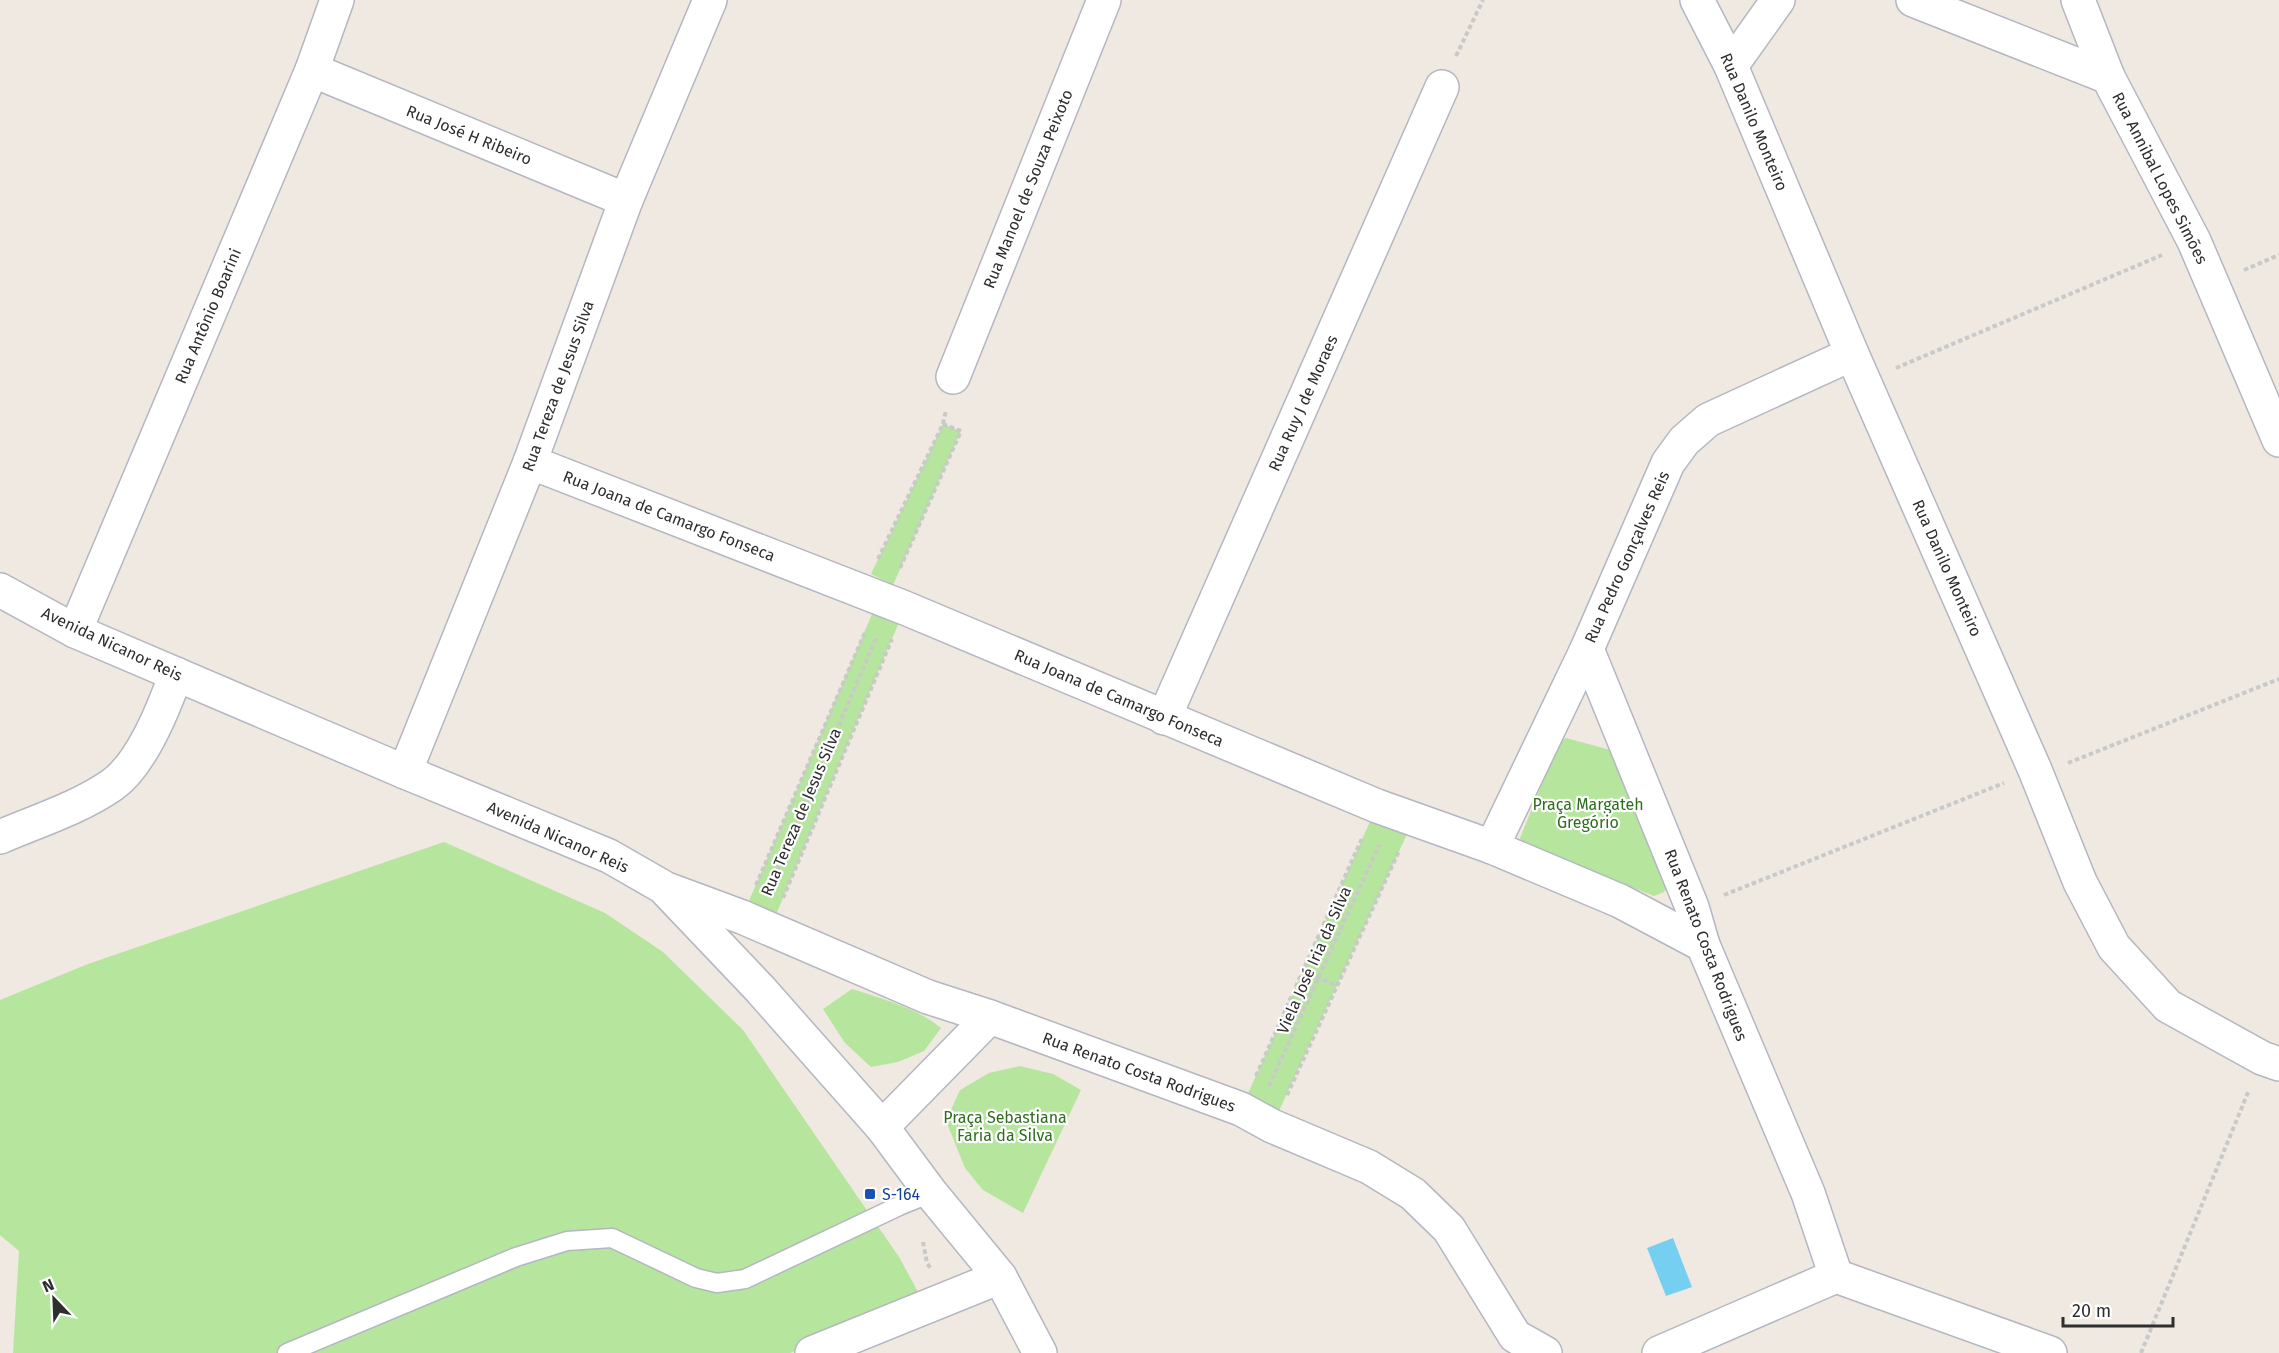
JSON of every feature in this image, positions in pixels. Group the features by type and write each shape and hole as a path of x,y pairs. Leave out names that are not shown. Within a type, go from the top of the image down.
{"street":[{"name":"Rua Antônio Boarini","path":"75,631 312,70 337,0"},
{"name":"Rua Tereza de Jesus Silva","path":"405,772 530,462 626,200 710,0"},
{"name":"Rua Manoel de Souza Peixoto","path":"953,377 1104,0"},
{"name":"Rua Danilo Monteiro","path":"1697,0 1731,66 1858,368 2035,770 2080,882 2114,947 2168,1006 2270,1061"},
{"path":"1731,66 1778,0"},
{"name":"Rua Annibal Lopes Simões","path":"1913,0 2108,77 2194,241 2279,440"},
{"path":"2078,0 2108,77"},
{"name":"Rua José H Ribeiro","path":"312,70 626,200"},
{"name":"Rua Ruy J de Moraes","path":"1164,718 1442,87"},
{"name":"Rua Pedro Gonçalves Reis","path":"1492,847 1587,649 1668,463 1684,441 1708,420 1858,368"},
{"name":"Rua Joana de Camargo Fonseca","path":"530,462 893,596 1164,718 1395,812 1492,847 1620,902 1702,945"},
{"name":"Avenida Nicanor Reis","path":"0,590 75,631 405,772 609,856 663,887 760,989 882,1127 931,1193 1000,1277 1040,1353"},
{"name":"Rua Renato Costa Rodrigues","path":"1587,649 1692,907 1702,945 1808,1193 1836,1276"},
{"path":"0,837 81,802 113,784 132,766 164,708 176,674"},
{"name":"Rua Renato Costa Rodrigues","path":"663,887 756,922 928,997 990,1017 1256,1117 1369,1167 1413,1194 1449,1229 1515,1336 1545,1353"},
{"path":"882,1127 990,1017"},
{"path":"1659,1353 1836,1276 2050,1353"},
{"path":"812,1353 1000,1277"}],"lane":[{"path":"287,1353 516,1257 567,1240 612,1238 696,1278 717,1283 745,1279 931,1193"}],"path":[{"path":"1442,87 1483,0"},
{"path":"1858,368 2194,241"},
{"path":"893,596 871,574 943,424 953,377"},
{"path":"756,922 961,431 943,424"},
{"path":"756,922 893,596"},
{"name":"Rua Tereza de Jesus Silva","path":"756,922 893,596"},
{"path":"1692,907 2035,770 2073,761 2279,679"},
{"path":"1256,1117 1303,970 1395,812"},
{"path":"1256,1117 1337,986 1395,812"},
{"name":"Viela José Iria da Silva","path":"1256,1117 1395,812"},
{"path":"1303,970 1337,986"},
{"path":"2141,1353 2270,1061"},
{"path":"899,1206 922,1236 927,1263 950,1296"}],"green space":[{"path":"943,424 961,431 893,585 871,574"},
{"path":"879,598 905,608 770,929 742,917"},
{"name":"Praça Margateh Gregório","path":"1566,738 1614,751 1670,883 1664,892 1654,896 1523,844 1520,838 1559,742"},
{"path":"1377,806 1414,819 1272,1126 1241,1109"},
{"path":"444,842 605,913 663,952 743,1030 899,1257 923,1301 790,1353 13,1353 19,1251 0,1235 0,1000 88,964"},
{"path":"852,989 910,1009 941,1028 924,1051 898,1062 871,1067 845,1043 823,1009"},
{"name":"Praça Sebastiana Faria da Silva","path":"1020,1066 1053,1074 1081,1090 1023,1213 983,1190 965,1168 946,1121 960,1090 989,1073"}],"water":[{"path":"1673,1238 1692,1287 1666,1296 1647,1248"}],"place":[{"name":"S-164","path":"870,1194"}]}
